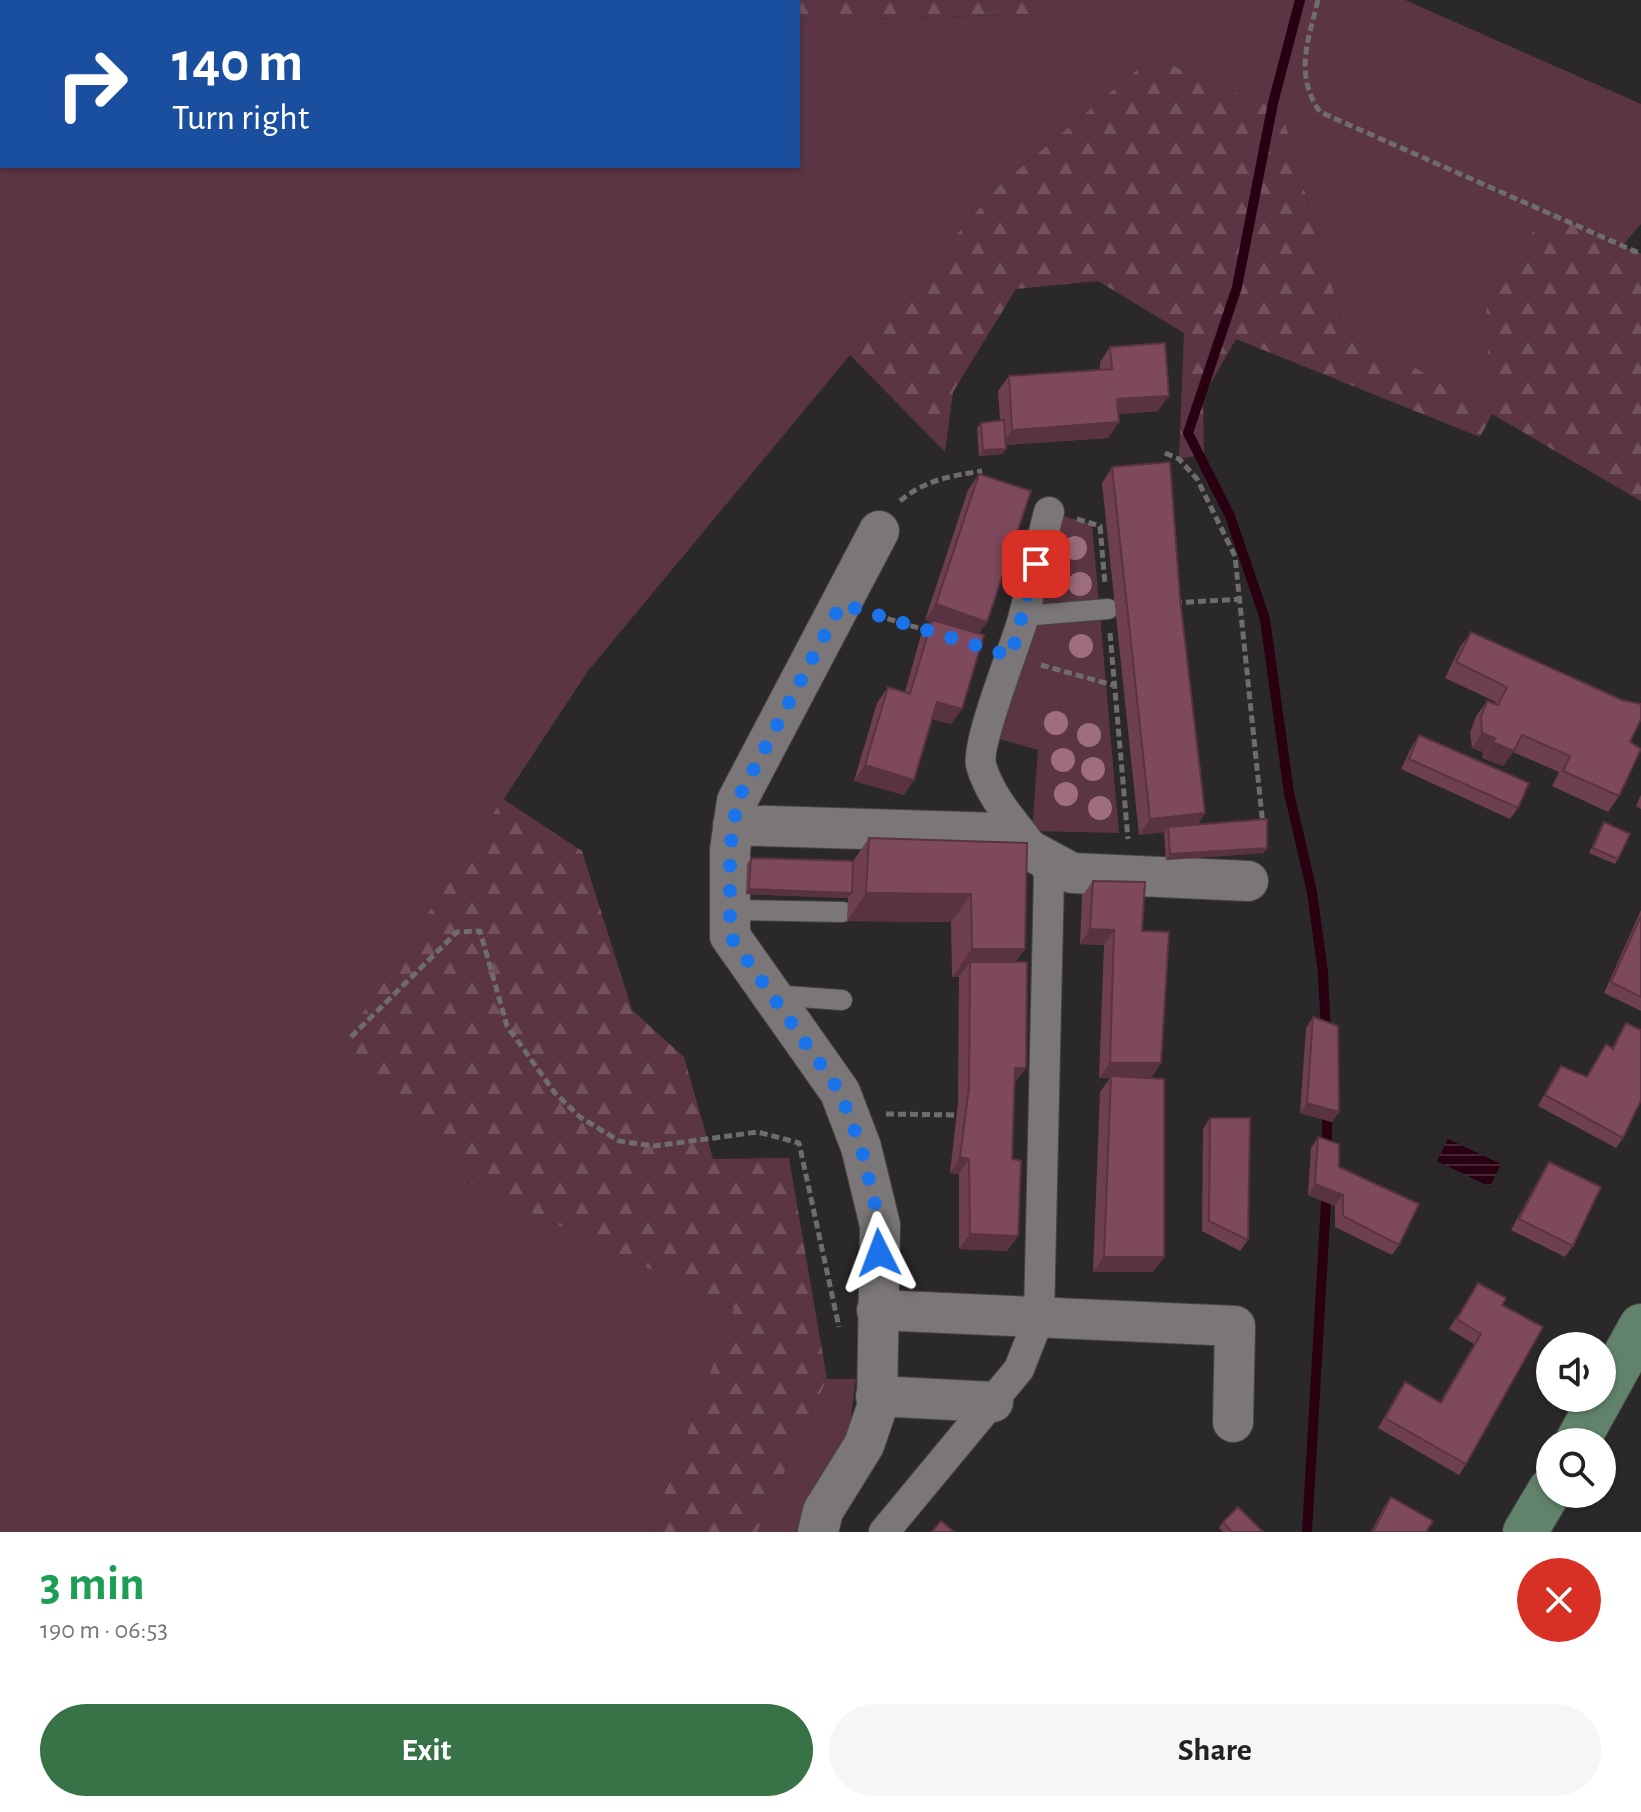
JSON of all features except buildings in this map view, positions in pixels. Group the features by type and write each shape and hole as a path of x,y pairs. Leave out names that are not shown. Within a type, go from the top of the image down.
{"main road":[{"path":"1585,1428 1641,1326"},
{"path":"1525,1532 1539,1508"}],"street":[{"path":"884,1532 1019,1369 1039,1318 1049,873 1040,855 1004,814 980,763 985,735 1023,616 1049,512"},
{"path":"818,1532 816,1525 864,1445 877,1407 880,1225 840,1092 730,936 733,825 737,801 879,531"},
{"path":"733,825 998,833 1072,873 1248,881"},
{"path":"877,1310 1235,1326 1233,1422"},
{"path":"876,1396 993,1402"}],"lane":[{"path":"1023,616 1108,609"},
{"path":"730,910 843,912"},
{"path":"772,995 842,1000"}],"path":[{"path":"1318,0 1302,61 1307,94 1320,112 1641,254"},
{"path":"1165,453 1179,459 1197,479 1235,556 1264,853 1248,881"},
{"path":"879,531 896,504 915,488 937,479 982,471"},
{"path":"1049,512 1100,526 1116,686 1129,876"},
{"path":"1168,603 1241,599"},
{"path":"841,604 940,634"},
{"path":"1011,656 1116,686"},
{"path":"351,1037 457,932 480,931 507,1026 555,1093 580,1117 619,1141 654,1146 758,1132 799,1143 840,1334"},
{"path":"848,1113 957,1115"}],"green space":[{"path":"800,0 1055,0 1049,14 800,21"},
{"path":"1055,0 1405,0 1641,104 1641,224 1623,245 1547,210 1486,310 1492,414 1343,325 1282,112 1152,57 998,187 850,355 588,671 345,1040 465,1181 734,1309 650,1532 0,1532 0,168 800,168 800,21 1048,14"},
{"path":"1152,57 1282,112 1343,325 1491,413 1486,310 1546,210 1641,254 1641,501 1492,414 1480,437 1236,339 1203,397 1204,455 1179,459 1184,333 1098,281 1016,289 953,392 945,452 850,355 998,187"},
{"path":"1049,512 1092,524 1119,833 1032,831 1038,750 985,735"},
{"path":"503,799 582,851 632,1010 684,1057 713,1159 789,1158 827,1379 757,1532 650,1532 734,1309 465,1181 345,1040"},
{"path":"827,1379 856,1379 849,1431 811,1498 798,1532 757,1532"}],"shaded area":[{"path":"1448,1139 1501,1164 1490,1187 1437,1161"}],"waterway":[{"path":"1300,0 1273,103 1237,287 1188,433 1230,516 1265,619 1289,793 1312,892 1323,973 1326,1034"},
{"path":"1327,1121 1327,1151"},
{"path":"1307,1532 1326,1202"}],"route":[{"path":"879,1253 880,1225 861,1147 840,1092 730,936 730,850 737,801 841,604 1011,656 1036,564"}]}
